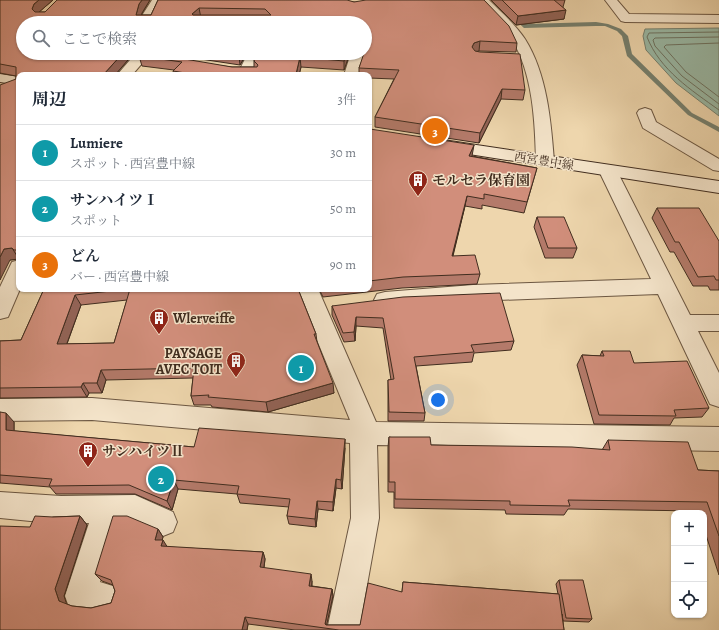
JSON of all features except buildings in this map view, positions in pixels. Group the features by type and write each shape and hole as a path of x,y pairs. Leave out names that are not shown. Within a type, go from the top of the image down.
{"street":[{"path":"148,16 158,0"},
{"path":"482,0 521,43 538,96 544,136 545,161"},
{"path":"611,0 625,18 719,19"},
{"path":"510,58 526,58"},
{"path":"128,72 143,60"},
{"path":"245,72 251,60"},
{"path":"351,72 355,60"},
{"path":"0,78 16,81"},
{"path":"0,91 16,83"},
{"path":"645,113 648,125 719,166"},
{"name":"西宮豊中線","path":"430,143 719,188"},
{"path":"608,171 684,323 719,397"},
{"path":"0,310 16,274"},
{"path":"363,302 473,293 665,286"},
{"path":"321,301 360,412 364,433 365,518 343,630"},
{"path":"684,323 719,323"},
{"path":"0,410 64,408 92,409 364,433 719,439"},
{"path":"0,505 61,510 135,509 163,522"},
{"path":"105,598 80,596 108,509"}],"water":[{"path":"719,28 719,116 676,83 646,50 643,36 645,29"}],"waterway":[{"path":"515,17 524,26 596,24 606,25 619,30 625,36 629,55 690,114 719,130"}],"place":[{"name":"どん","path":"435,131"},
{"name":"モルセラ保育園","path":"418,197"},
{"name":"Wlerveiffe","path":"159,335"},
{"name":"Lumiere","path":"301,368"},
{"name":"PAYSAGE AVEC TOIT","path":"236,378"},
{"name":"サンハイツⅡ","path":"88,468"},
{"name":"サンハイツⅠ","path":"161,479"}]}
